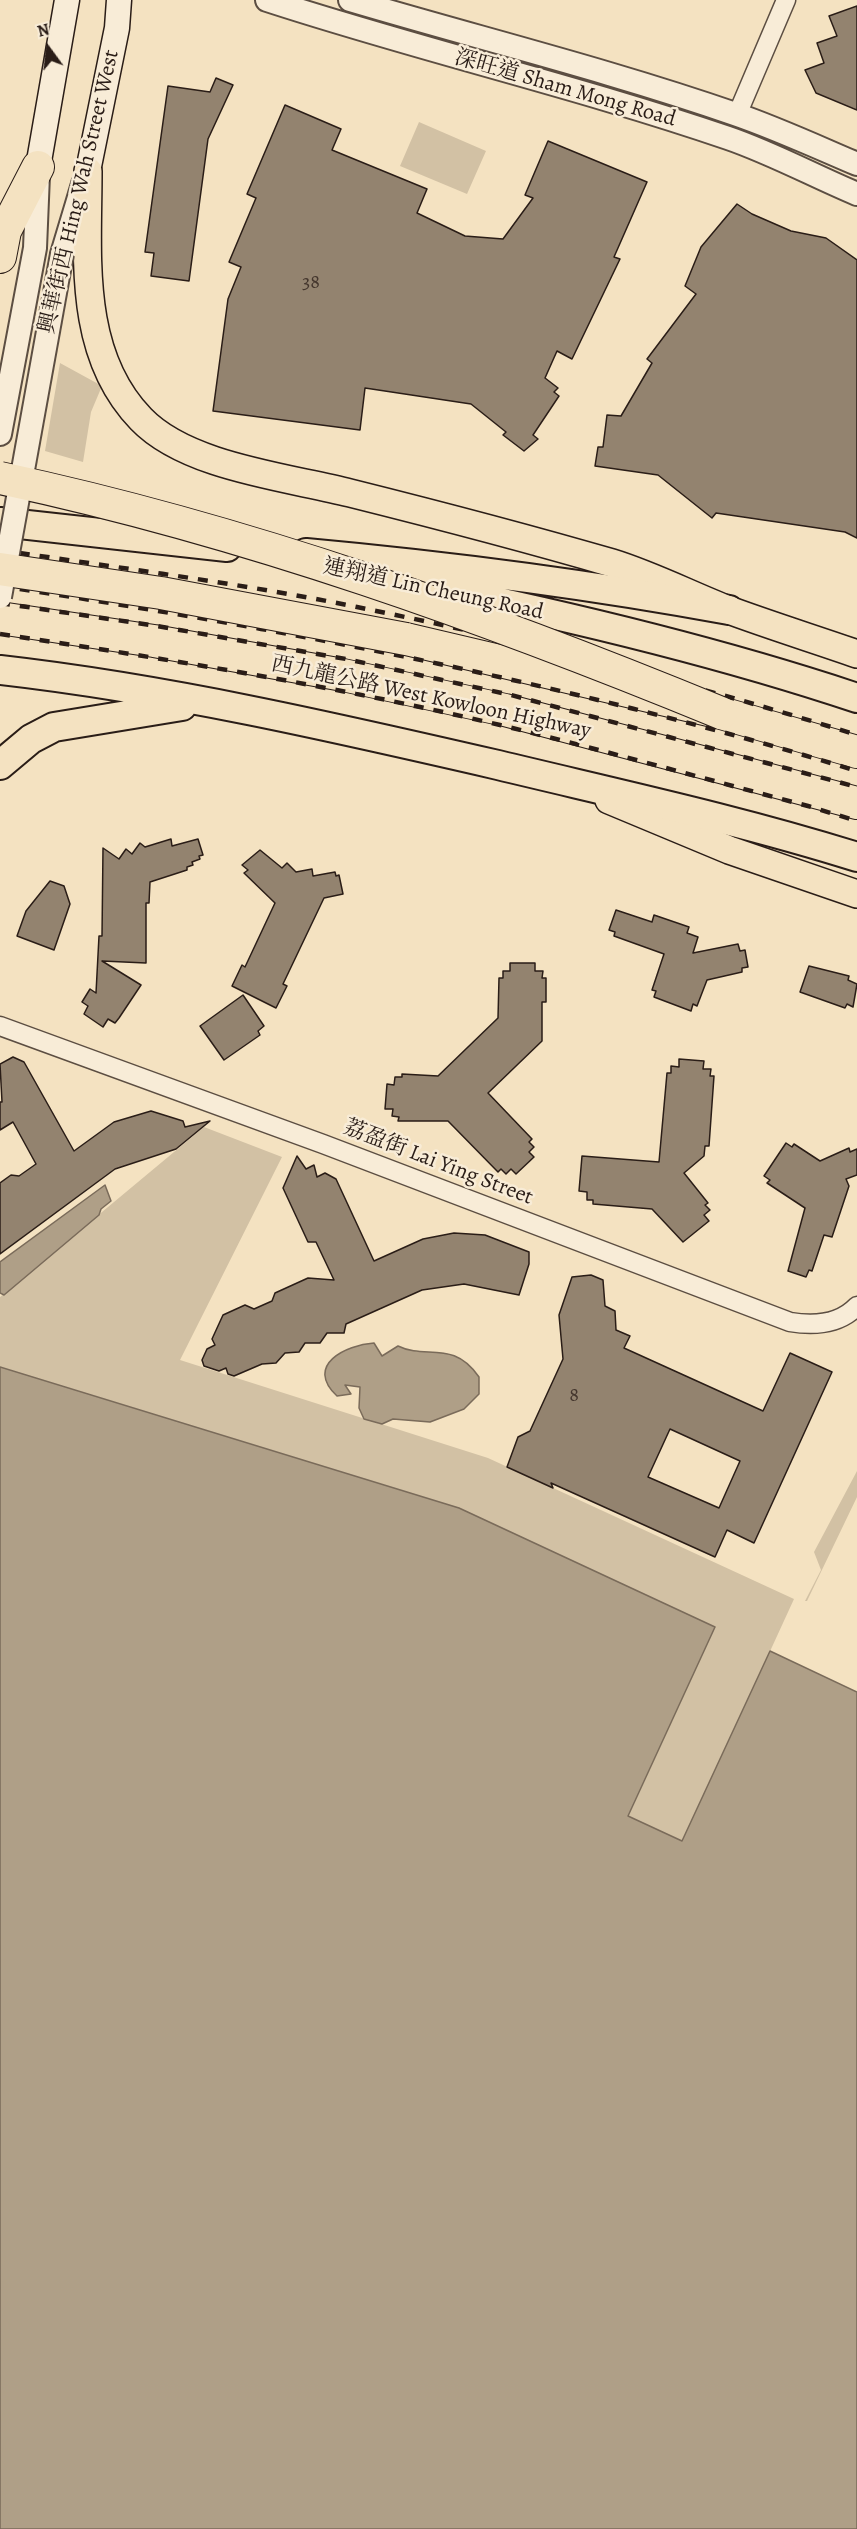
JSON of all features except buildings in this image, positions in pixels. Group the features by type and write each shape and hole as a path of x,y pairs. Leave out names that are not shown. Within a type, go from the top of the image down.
{"highway":[{"path":"0,257 5,231 38,167"},
{"path":"0,478 192,525 301,558 579,654 722,713"},
{"name":"連翔道 Lin Cheung Road","path":"0,522 206,543 610,627 726,658 857,698"},
{"path":"206,543 440,565 611,588 729,610"},
{"path":"0,569 161,592 351,627 722,713 857,752"},
{"name":"西九龍公路 West Kowloon Highway","path":"0,618 154,641 355,678 505,710 857,803"},
{"path":"0,670 80,679 386,739 735,822 857,857"},
{"path":"0,765 31,739 54,727 202,703"}],"main road":[{"name":"興華街西 Hing Wah Street West","path":"38,167 67,0"},
{"name":"興華街西 Hing Wah Street West","path":"88,171 117,28 119,0"},
{"path":"88,171 90,302 99,351 118,392 141,420 163,438 204,458 354,494 616,564 729,610 857,654"},
{"path":"562,780 729,850 857,894"}],"street":[{"name":"深旺道 Sham Mong Road","path":"267,0 340,24 623,104 730,138 857,194"},
{"name":"深旺道 Sham Mong Road","path":"350,0 558,58 736,115 857,164"},
{"path":"736,115 786,0"},
{"name":"興華街西 Hing Wah Street West","path":"0,434 35,248 38,167"},
{"name":"興華街西 Hing Wah Street West","path":"0,597 62,254 88,171"},
{"name":"荔盈街 Lai Ying Street","path":"0,1026 323,1144 790,1322 819,1325 837,1319 857,1306"}],"shaded area":[{"path":"419,122 486,151 467,194 400,166"},
{"path":"60,363 102,386 91,412 83,462 45,451"},
{"path":"204,1127 282,1157 180,1360 488,1458 794,1599 683,1841 628,1817 715,1627 459,1508 0,1367 0,1297"},
{"path":"105,1185 111,1201 101,1209 99,1215 4,1295 0,1293 0,1262"},
{"path":"374,1343 382,1356 398,1346 408,1350 439,1352 459,1358 469,1365 479,1377 479,1394 464,1409 430,1422 393,1419 382,1424 364,1419 359,1408 360,1387 345,1385 351,1394 337,1396 328,1385 325,1375 327,1366 341,1352"},
{"path":"0,1367 459,1508 715,1627 628,1816 682,1841 770,1651 857,1692 857,2529 0,2529"},
{"path":"857,1471 857,1497 807,1601 805,1601 821,1570 814,1552"}],"railway":[{"path":"0,550 268,590 420,620 671,681 857,735"},
{"path":"0,586 216,621 432,662 646,712 857,771"},
{"path":"0,603 157,626 346,659 511,695 857,787"},
{"path":"0,634 251,674 438,711 616,754 857,821"}]}
